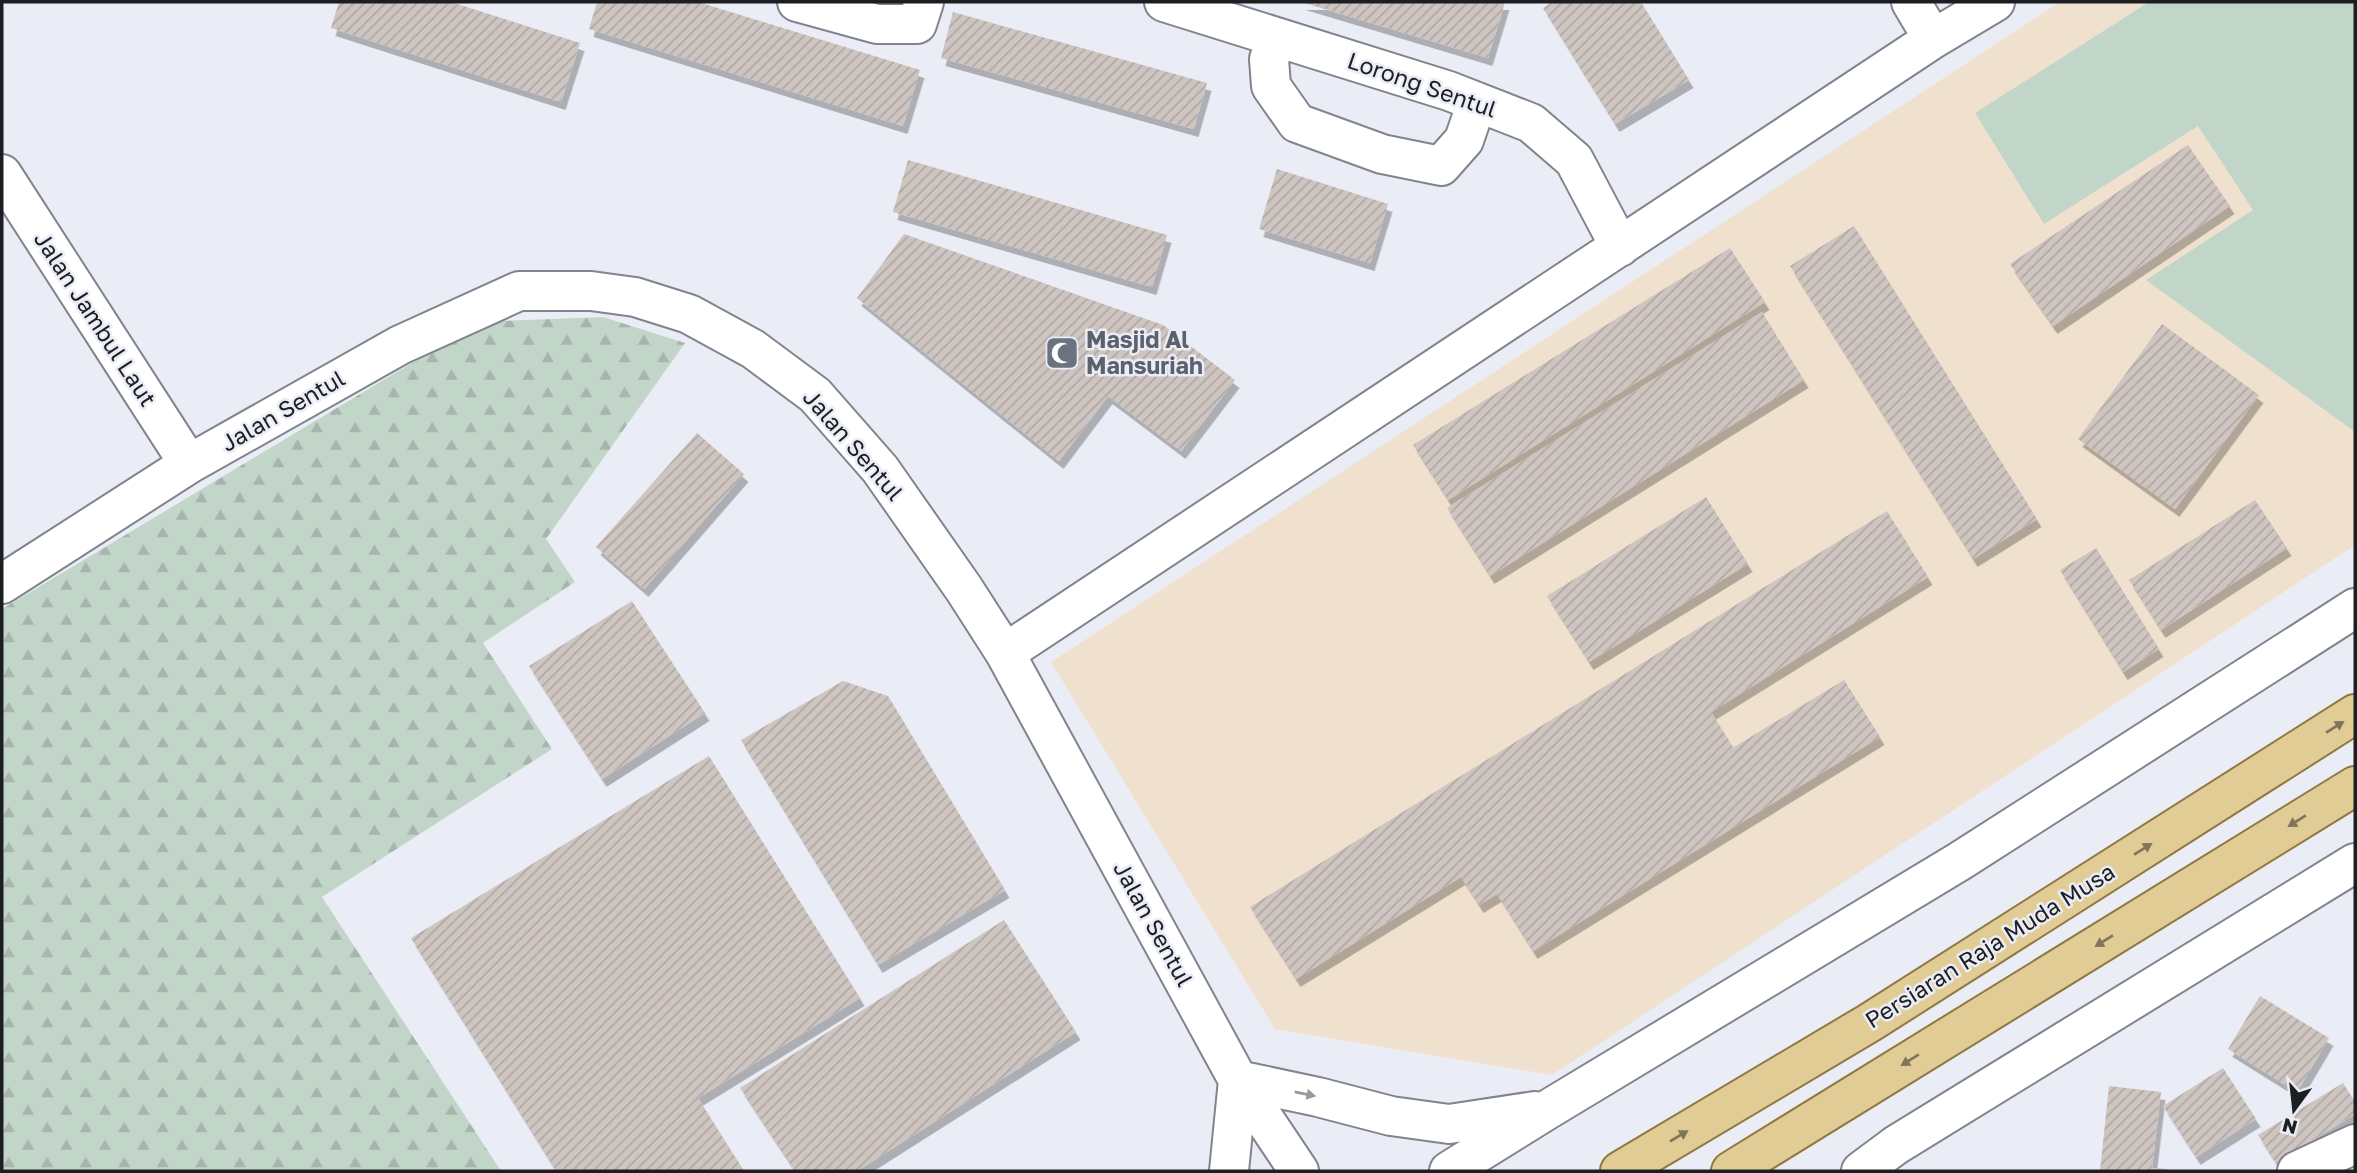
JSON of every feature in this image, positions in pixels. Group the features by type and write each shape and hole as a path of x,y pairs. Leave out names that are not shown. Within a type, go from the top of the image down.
{"main road":[{"name":"Persiaran Raja Muda Musa","path":"1620,1171 1869,1023 2355,713"},
{"path":"1731,1171 2355,786"}],"street":[{"path":"797,2 877,24 918,24 923,2"},
{"name":"Lorong Sentul","path":"1164,2 1357,61 1531,123 1574,160 1620,247"},
{"path":"1910,2 1933,39"},
{"path":"1005,653 1933,39 1996,2"},
{"path":"1278,38 1269,59 1271,86 1297,123 1382,154 1441,166 1464,140 1477,102"},
{"name":"Jalan Jambul Laut","path":"2,174 189,464"},
{"name":"Jalan Sentul","path":"2,584 189,464 400,345 519,291 591,290 635,297 690,314 753,349 815,395 880,469 1005,653 1238,1080 1299,1171"},
{"path":"1449,1171 1961,861 2355,608"},
{"path":"1861,1171 1904,1158 2355,863"},
{"path":"1230,1171 1238,1080 1391,1116 1449,1124 1547,1110"},
{"path":"2297,1171 2355,1144"}],"shaded area":[{"path":"2060,2 2355,2 2355,545 1552,1075 1275,1029 1051,662"}],"green space":[{"path":"2149,2 2355,2 2355,432 2146,280 2253,210 2198,126 2044,224 1975,113"},
{"path":"603,317 685,343 546,539 575,582 483,643 552,749 322,897 501,1171 2,1171 2,609 480,322"}],"building":[{"path":"339,2 451,2 580,43 561,102 331,28"},
{"path":"597,2 698,2 920,70 903,126 589,29"},
{"path":"1301,2 1505,2 1488,58"},
{"path":"1552,2 1641,2 1689,80 1615,124 1543,8"},
{"path":"953,12 1207,83 1194,129 941,58"},
{"path":"2188,145 2230,206 2053,326 2010,264"},
{"path":"908,160 1167,235 1152,287 893,212"},
{"path":"1277,169 1388,204 1370,263 1259,229"},
{"path":"1854,226 2037,519 1973,559 1790,266"},
{"name":"Masjid Al Mansuriah","path":"904,234 1163,325 1235,380 1181,451 1108,396 1059,461 857,298"},
{"path":"1730,248 1765,302 1448,500 1413,445"},
{"path":"1762,312 1804,380 1490,576 1447,508"},
{"path":"2162,324 2259,395 2175,509 2078,439"},
{"path":"697,433 744,474 644,589 596,547"},
{"path":"1706,497 1748,564 1589,662 1547,596"},
{"path":"2255,500 2287,548 2161,630 2129,580"},
{"path":"1887,511 1928,577 1711,712 1733,747 1667,788 1844,680 1880,737 1533,951 1497,894 1479,905 1461,877 1296,979 1250,907"},
{"path":"2096,548 2159,649 2123,672 2060,570"},
{"path":"632,601 705,713 602,779 529,666"},
{"path":"843,681 888,696 1005,890 878,965 741,740"},
{"path":"709,756 860,998 698,1098 744,1171 556,1171 411,938"},
{"path":"1004,920 1076,1032 857,1171 795,1171 740,1088"},
{"path":"2260,996 2329,1038 2297,1092 2228,1049"},
{"path":"2223,1068 2256,1119 2196,1157 2163,1106"},
{"path":"2343,1083 2355,1102 2355,1114 2276,1163 2258,1135"},
{"path":"2109,1086 2161,1092 2152,1168 2168,1171 2100,1171"}],"place":[{"name":"Masjid Al Mansuriah","path":"1062,353"}]}
